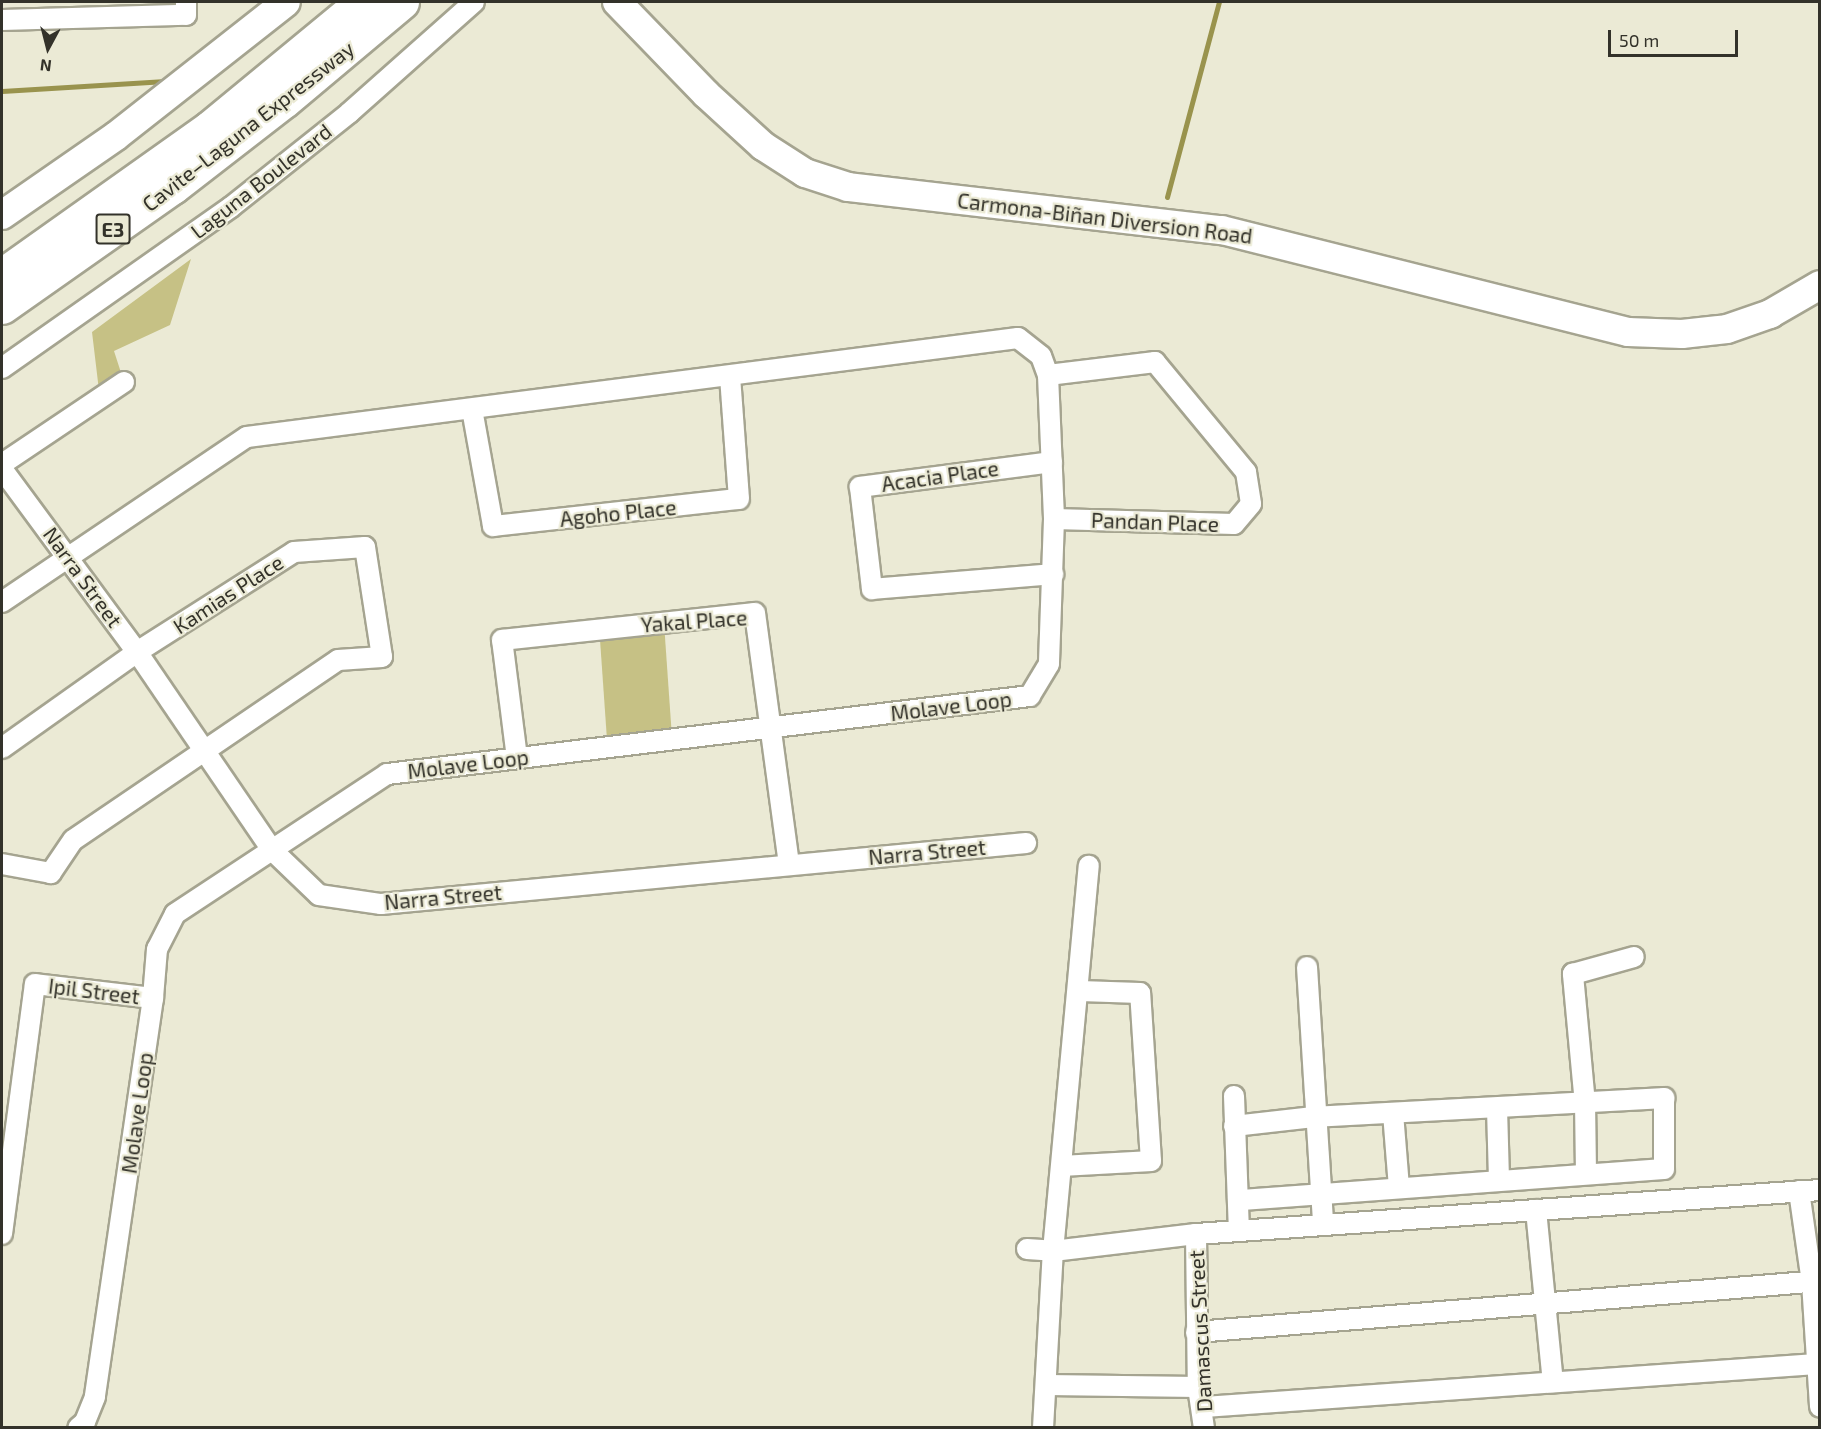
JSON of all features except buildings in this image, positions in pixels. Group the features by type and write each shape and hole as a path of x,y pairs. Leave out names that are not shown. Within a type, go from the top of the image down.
{"highway":[{"name":"Cavite–Laguna Expressway","path":"2,275 209,128 362,2"},
{"name":"Cavite–Laguna Expressway","path":"2,307 173,187 284,101 402,2"}],"main road":[{"path":"2,215 116,136 286,2"},
{"name":"Carmona-Biñan Diversion Road","path":"618,2 718,106 763,146 805,173 848,187 1222,230 1628,332 1682,334 1727,329 1770,314 1820,285"}],"street":[{"name":"Laguna Boulevard","path":"2,368 231,207 349,113 474,2"},
{"path":"2,20 186,8"},
{"name":"Molave Loop","path":"2,602 68,555 247,437 1018,338 1041,356 1048,375 1054,519 1049,664 1030,696 387,774 175,914 157,949 153,998 95,1397 85,1422 78,1428"},
{"name":"Pandan Place","path":"1048,375 1155,362 1246,472 1251,504 1234,524 1054,519"},
{"name":"Agoho Place","path":"472,409 493,526 738,499 730,376"},
{"path":"2,464 124,382"},
{"name":"Acacia Place","path":"1052,462 860,487 872,589 1053,574"},
{"name":"Narra Street","path":"2,469 68,555 137,652 272,850 319,895 381,904 1026,843"},
{"name":"Kamias Place","path":"137,652 294,552 365,547 382,657 338,660 203,750"},
{"name":"Yakal Place","path":"517,758 502,640 755,613 789,864"},
{"path":"2,748 137,652"},
{"path":"2,864 51,873 73,840 203,750"},
{"path":"1043,1428 1053,1251 1080,991 1089,866"},
{"path":"1586,1173 1585,1104 1573,974 1634,957"},
{"path":"1307,967 1313,1117 1323,1224"},
{"name":"Ipil Street","path":"2,1234 35,984 153,998"},
{"path":"1062,1166 1150,1161 1140,993 1080,991"},
{"path":"1234,1096 1239,1230"},
{"path":"1234,1126 1313,1117 1664,1098 1664,1169 1238,1200"},
{"path":"1497,1108 1499,1180"},
{"path":"1393,1113 1399,1188"},
{"path":"1027,1250 1053,1251 1239,1230 1820,1190"},
{"path":"1799,1191 1816,1281 1816,1364 1820,1407"},
{"path":"1536,1210 1553,1382"},
{"name":"Damascus Street","path":"1196,1234 1198,1387 1204,1407 1204,1428"},
{"path":"1197,1332 1816,1281"},
{"path":"1204,1407 1816,1364"},
{"path":"1047,1385 1198,1387"}],"shaded area":[{"path":"191,259 170,325 114,351 124,382 100,399 92,332"},
{"path":"664,623 672,740 607,744 599,628"}],"waterway":[{"path":"1167,197 1219,2"},
{"path":"2,91 166,81"}]}
